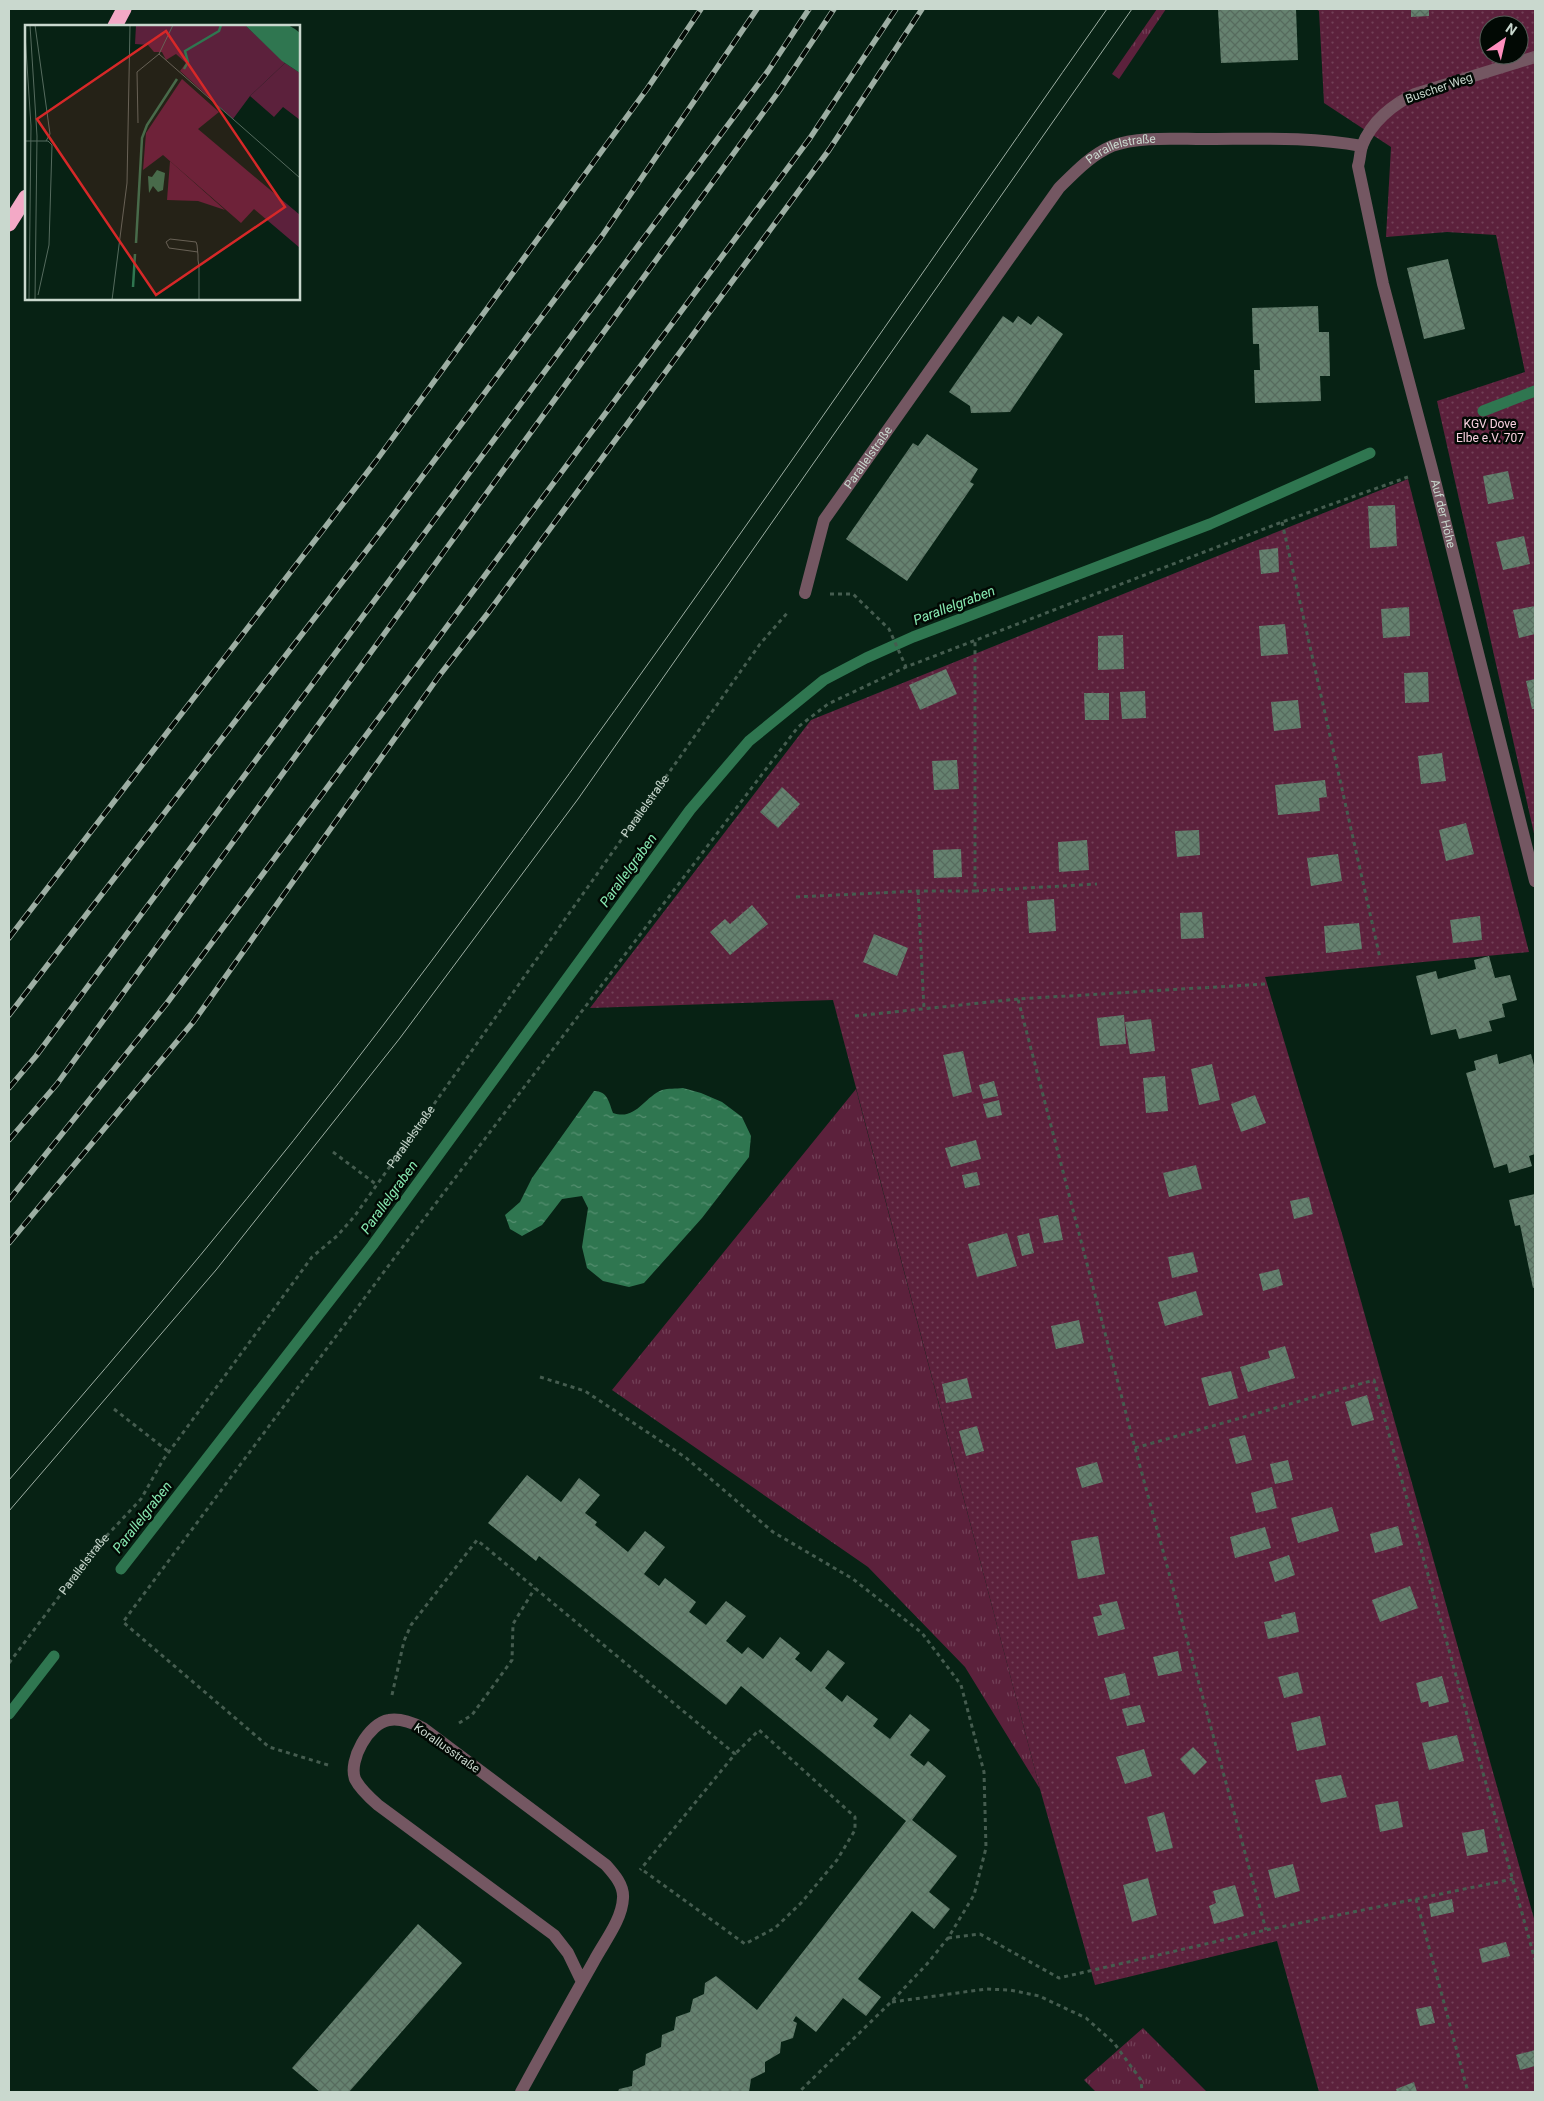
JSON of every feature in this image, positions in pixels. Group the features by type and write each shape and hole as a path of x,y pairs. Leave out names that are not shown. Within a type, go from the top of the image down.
{"highway":[{"path":"116,25 124,9"},
{"path":"9,224 25,199"}],"street":[{"name":"Buscher Weg","path":"1362,146 1378,121 1398,102 1415,94 1535,57"},
{"name":"Parallelstraße","path":"805,594 824,520 1059,188 1076,170 1094,156 1113,146 1132,141 1300,139 1332,140 1362,146"},
{"name":"Auf der Höhe","path":"1362,146 1358,166 1383,284 1432,469 1535,881"},
{"path":"388,1720 375,1726 357,1752 353,1766 356,1779 365,1793 378,1806 554,1935 568,1953 582,1982"},
{"name":"Korallusstraße","path":"388,1720 412,1723 423,1728 606,1865 616,1876 621,1888"},
{"path":"521,2092 617,1920 623,1897 621,1888"}],"path":[{"path":"353,1766 336,1767 269,1747 123,1622 398,1253 798,727 828,704 906,667 1282,522 1432,469"},
{"path":"1282,522 1380,958"},
{"path":"805,594 853,594 889,630 906,667"},
{"name":"Parallelstraße","path":"9,1663 98,1545 141,1499 169,1452 312,1257 337,1236 354,1217 760,644 805,594"},
{"path":"975,640 975,891"},
{"path":"796,897 918,891 975,891 1097,884"},
{"path":"918,891 924,1009"},
{"path":"855,1016 1018,999 1266,984"},
{"path":"1018,999 1136,1448 1266,1930"},
{"path":"333,1152 377,1185"},
{"path":"540,1376 585,1391 685,1457 773,1532 853,1579 922,1633 961,1685 984,1772 986,1848 974,1895 948,1938 891,2002 799,2092"},
{"path":"1136,1448 1374,1380 1535,1960"},
{"path":"114,1409 169,1452"},
{"path":"388,1720 397,1669 404,1641 411,1625 477,1540 735,1754"},
{"path":"438,1740 472,1715 512,1660 514,1624 534,1588"},
{"path":"621,1888 641,1869 735,1754 758,1730 855,1817 856,1830 837,1860 801,1903 775,1928 745,1944 641,1869"},
{"path":"948,1938 980,1934 1059,1978 1266,1930 1513,1879"},
{"path":"1416,1899 1468,2092"},
{"path":"891,2002 986,1989 1010,1990 1039,1996 1086,2018 1114,2042 1141,2080 1142,2092"}],"green space":[{"path":"1157,9 1166,9 1119,79 1112,74"},
{"name":"KGV Dove Elbe e.V. 707","path":"1316,9 1535,9 1535,838 1437,401 1525,372 1496,235 1447,232 1386,237 1391,147 1324,103 1319,11"},
{"path":"1408,479 1529,952 1265,977 1343,1237 1535,1922 1535,2092 1319,2092 1277,1941 1095,1985 1040,1789 833,1000 590,1008 811,720"},
{"path":"856,1089 1040,1789 965,1667 868,1567 612,1390"},
{"path":"1143,2028 1207,2092 1096,2092 1084,2080"}],"water":[{"path":"683,1088 722,1102 742,1117 751,1136 749,1157 702,1218 644,1283 629,1287 603,1281 587,1268 582,1247 588,1208 582,1196 562,1199 542,1225 522,1236 510,1229 505,1215 520,1202 532,1178 594,1091 605,1095 613,1113 621,1115 634,1111 662,1090"}],"building":[{"path":"1296,9 1298,60 1221,63 1218,10"},
{"path":"1411,9 1429,9 1429,16 1411,17"},
{"path":"1448,259 1465,329 1424,339 1407,268"},
{"path":"1318,306 1319,332 1329,332 1330,376 1320,376 1321,401 1255,403 1254,370 1260,370 1259,344 1253,344 1252,308"},
{"path":"1003,316 1013,323 1018,316 1031,325 1038,316 1063,334 1010,412 971,413 970,406 949,392"},
{"path":"927,434 978,469 970,482 974,484 907,581 846,539 913,443 918,446"},
{"path":"1508,471 1514,499 1488,504 1483,476"},
{"path":"1395,505 1397,546 1370,548 1368,506"},
{"path":"1524,536 1530,564 1503,570 1496,542"},
{"path":"1278,548 1279,572 1261,574 1259,550"},
{"path":"1535,606 1535,634 1519,638 1513,610"},
{"path":"1409,607 1410,636 1383,638 1381,609"},
{"path":"1285,624 1288,654 1261,656 1259,626"},
{"path":"1123,635 1124,669 1098,670 1098,636"},
{"path":"946,669 957,694 920,710 909,685"},
{"path":"1428,672 1429,702 1405,703 1404,673"},
{"path":"1535,679 1535,709 1532,709 1526,681"},
{"path":"1145,691 1146,718 1122,719 1120,692"},
{"path":"1084,693 1109,693 1109,720 1085,720"},
{"path":"1298,700 1301,728 1274,731 1271,702"},
{"path":"1442,753 1446,781 1421,784 1418,756"},
{"path":"957,760 959,789 934,790 932,761"},
{"path":"1325,780 1327,797 1319,798 1320,811 1278,815 1275,785"},
{"path":"782,787 800,804 778,828 760,812"},
{"path":"1466,823 1474,854 1446,861 1439,830"},
{"path":"1199,830 1200,855 1177,857 1175,831"},
{"path":"1087,840 1089,870 1059,872 1058,842"},
{"path":"961,849 962,877 934,878 933,850"},
{"path":"1338,854 1342,881 1311,886 1307,858"},
{"path":"1054,899 1056,931 1029,933 1027,901"},
{"path":"752,905 768,924 730,955 710,932 725,919 730,924"},
{"path":"1202,912 1204,938 1181,939 1180,913"},
{"path":"1480,916 1482,940 1453,943 1450,920"},
{"path":"1359,923 1362,949 1326,953 1324,926"},
{"path":"874,934 908,948 897,976 863,962"},
{"path":"1489,956 1495,978 1510,975 1517,1000 1502,1004 1505,1017 1489,1021 1492,1031 1459,1039 1456,1029 1431,1035 1416,976 1436,971 1438,979 1476,969 1474,960"},
{"path":"1124,1015 1126,1044 1100,1046 1097,1018"},
{"path":"1151,1019 1155,1051 1130,1054 1125,1022"},
{"path":"963,1051 972,1092 953,1097 943,1055"},
{"path":"1497,1054 1499,1064 1531,1054 1535,1069 1535,1154 1529,1156 1532,1166 1509,1173 1507,1164 1494,1168 1466,1073 1476,1070 1474,1061"},
{"path":"1212,1064 1220,1100 1199,1105 1191,1069"},
{"path":"1165,1076 1168,1111 1146,1113 1143,1078"},
{"path":"994,1081 998,1096 983,1099 979,1085"},
{"path":"1255,1095 1266,1123 1241,1132 1231,1104"},
{"path":"999,1100 1002,1115 987,1118 983,1104"},
{"path":"976,1140 981,1159 951,1167 945,1148"},
{"path":"1196,1165 1202,1189 1169,1197 1163,1173"},
{"path":"977,1172 980,1185 965,1188 962,1175"},
{"path":"1535,1194 1535,1287 1533,1288 1520,1225 1515,1226 1509,1200"},
{"path":"1309,1197 1313,1214 1294,1219 1290,1201"},
{"path":"1058,1215 1063,1240 1044,1243 1039,1219"},
{"path":"1007,1233 1017,1266 977,1277 968,1244"},
{"path":"1029,1233 1034,1253 1022,1256 1017,1236"},
{"path":"1193,1252 1198,1272 1172,1278 1168,1257"},
{"path":"1279,1269 1283,1285 1263,1291 1259,1274"},
{"path":"1196,1291 1203,1315 1165,1326 1158,1302"},
{"path":"1079,1320 1084,1343 1056,1349 1051,1326"},
{"path":"1285,1346 1295,1378 1248,1392 1240,1367 1270,1358 1268,1351"},
{"path":"1231,1371 1238,1398 1209,1406 1201,1378"},
{"path":"967,1378 972,1398 946,1403 942,1384"},
{"path":"1367,1395 1374,1420 1352,1426 1345,1402"},
{"path":"977,1426 984,1451 966,1456 959,1431"},
{"path":"1245,1435 1252,1460 1236,1464 1229,1439"},
{"path":"1288,1460 1293,1480 1275,1484 1270,1464"},
{"path":"1097,1462 1103,1482 1082,1488 1076,1468"},
{"path":"527,1475 561,1502 579,1478 600,1495 585,1513 597,1522 595,1525 628,1552 645,1531 665,1547 644,1574 659,1586 665,1578 696,1602 689,1612 706,1625 726,1601 746,1616 726,1641 742,1654 748,1647 763,1659 780,1637 800,1653 795,1659 811,1672 828,1650 845,1663 825,1688 842,1702 847,1695 878,1719 873,1726 890,1739 910,1714 930,1730 910,1755 924,1766 928,1761 946,1776 912,1820 957,1856 929,1892 950,1909 934,1929 912,1911 858,1979 881,1997 866,2016 843,1998 816,2032 796,2016 793,2021 797,2023 793,2038 781,2042 780,2053 765,2062 765,2072 751,2079 749,2092 618,2092 619,2089 632,2086 633,2071 645,2065 646,2054 661,2047 662,2035 674,2030 676,2017 690,2012 693,1999 704,1994 705,1983 716,1976 757,2010 906,1821 741,1686 726,1705 539,1556 536,1561 488,1523"},
{"path":"1272,1487 1277,1508 1256,1513 1251,1493"},
{"path":"1332,1507 1339,1531 1298,1543 1291,1518"},
{"path":"1398,1526 1403,1545 1375,1553 1370,1534"},
{"path":"1265,1527 1271,1548 1235,1558 1230,1537"},
{"path":"1098,1536 1105,1574 1078,1579 1071,1541"},
{"path":"1289,1555 1295,1575 1275,1582 1269,1562"},
{"path":"1410,1586 1418,1608 1380,1622 1372,1600"},
{"path":"1117,1601 1125,1629 1098,1636 1093,1617 1102,1615 1099,1605"},
{"path":"1295,1612 1299,1632 1268,1639 1264,1622 1282,1618 1281,1615"},
{"path":"1178,1651 1182,1671 1158,1676 1153,1657"},
{"path":"1298,1672 1303,1693 1284,1698 1278,1677"},
{"path":"1125,1673 1130,1695 1110,1700 1104,1678"},
{"path":"1442,1676 1449,1702 1429,1707 1428,1701 1421,1703 1416,1683"},
{"path":"1140,1705 1145,1722 1127,1726 1122,1709"},
{"path":"1320,1716 1326,1745 1297,1751 1291,1723"},
{"path":"1457,1735 1464,1761 1429,1770 1422,1743"},
{"path":"1193,1747 1207,1762 1194,1775 1180,1759"},
{"path":"1144,1749 1152,1776 1125,1784 1116,1757"},
{"path":"1341,1775 1347,1797 1321,1803 1315,1780"},
{"path":"1398,1801 1403,1827 1380,1832 1375,1805"},
{"path":"1164,1812 1173,1848 1156,1852 1147,1817"},
{"path":"1484,1829 1488,1852 1467,1856 1462,1833"},
{"path":"1293,1864 1300,1891 1275,1898 1268,1870"},
{"path":"1148,1878 1157,1915 1132,1922 1123,1885"},
{"path":"1235,1885 1244,1916 1214,1924 1209,1906 1216,1903 1213,1891"},
{"path":"1452,1899 1454,1912 1431,1917 1429,1904"},
{"path":"418,1924 462,1963 349,2092 320,2092 292,2068"},
{"path":"1506,1942 1510,1956 1482,1963 1479,1949"},
{"path":"1431,2006 1435,2023 1420,2026 1416,2009"},
{"path":"1535,2050 1535,2066 1520,2070 1516,2055"},
{"path":"1414,2082 1417,2092 1397,2092 1396,2089"}],"waterway":[{"path":"1483,411 1535,391"},
{"name":"Parallelgraben","path":"121,1569 372,1246 690,810 749,741 824,680 866,658 913,637 1210,524 1370,453"},
{"name":"Parallelgraben","path":"9,1714 54,1656"}],"tram line":[{"path":"9,1480 153,1312 247,1198 384,1024 569,774 660,647 1107,9"},
{"path":"9,1511 216,1270 400,1038 578,799 1132,9"}],"railway":[{"path":"9,938 376,461 647,89 701,9"},
{"path":"9,1015 383,529 602,236 757,9"},
{"path":"9,1088 36,1056 768,71 809,9"},
{"path":"9,1140 57,1084 779,91 834,9"},
{"path":"9,1200 167,1003 810,138 896,9"},
{"path":"9,1243 194,1021 439,676 488,613 829,150 922,9"}]}
